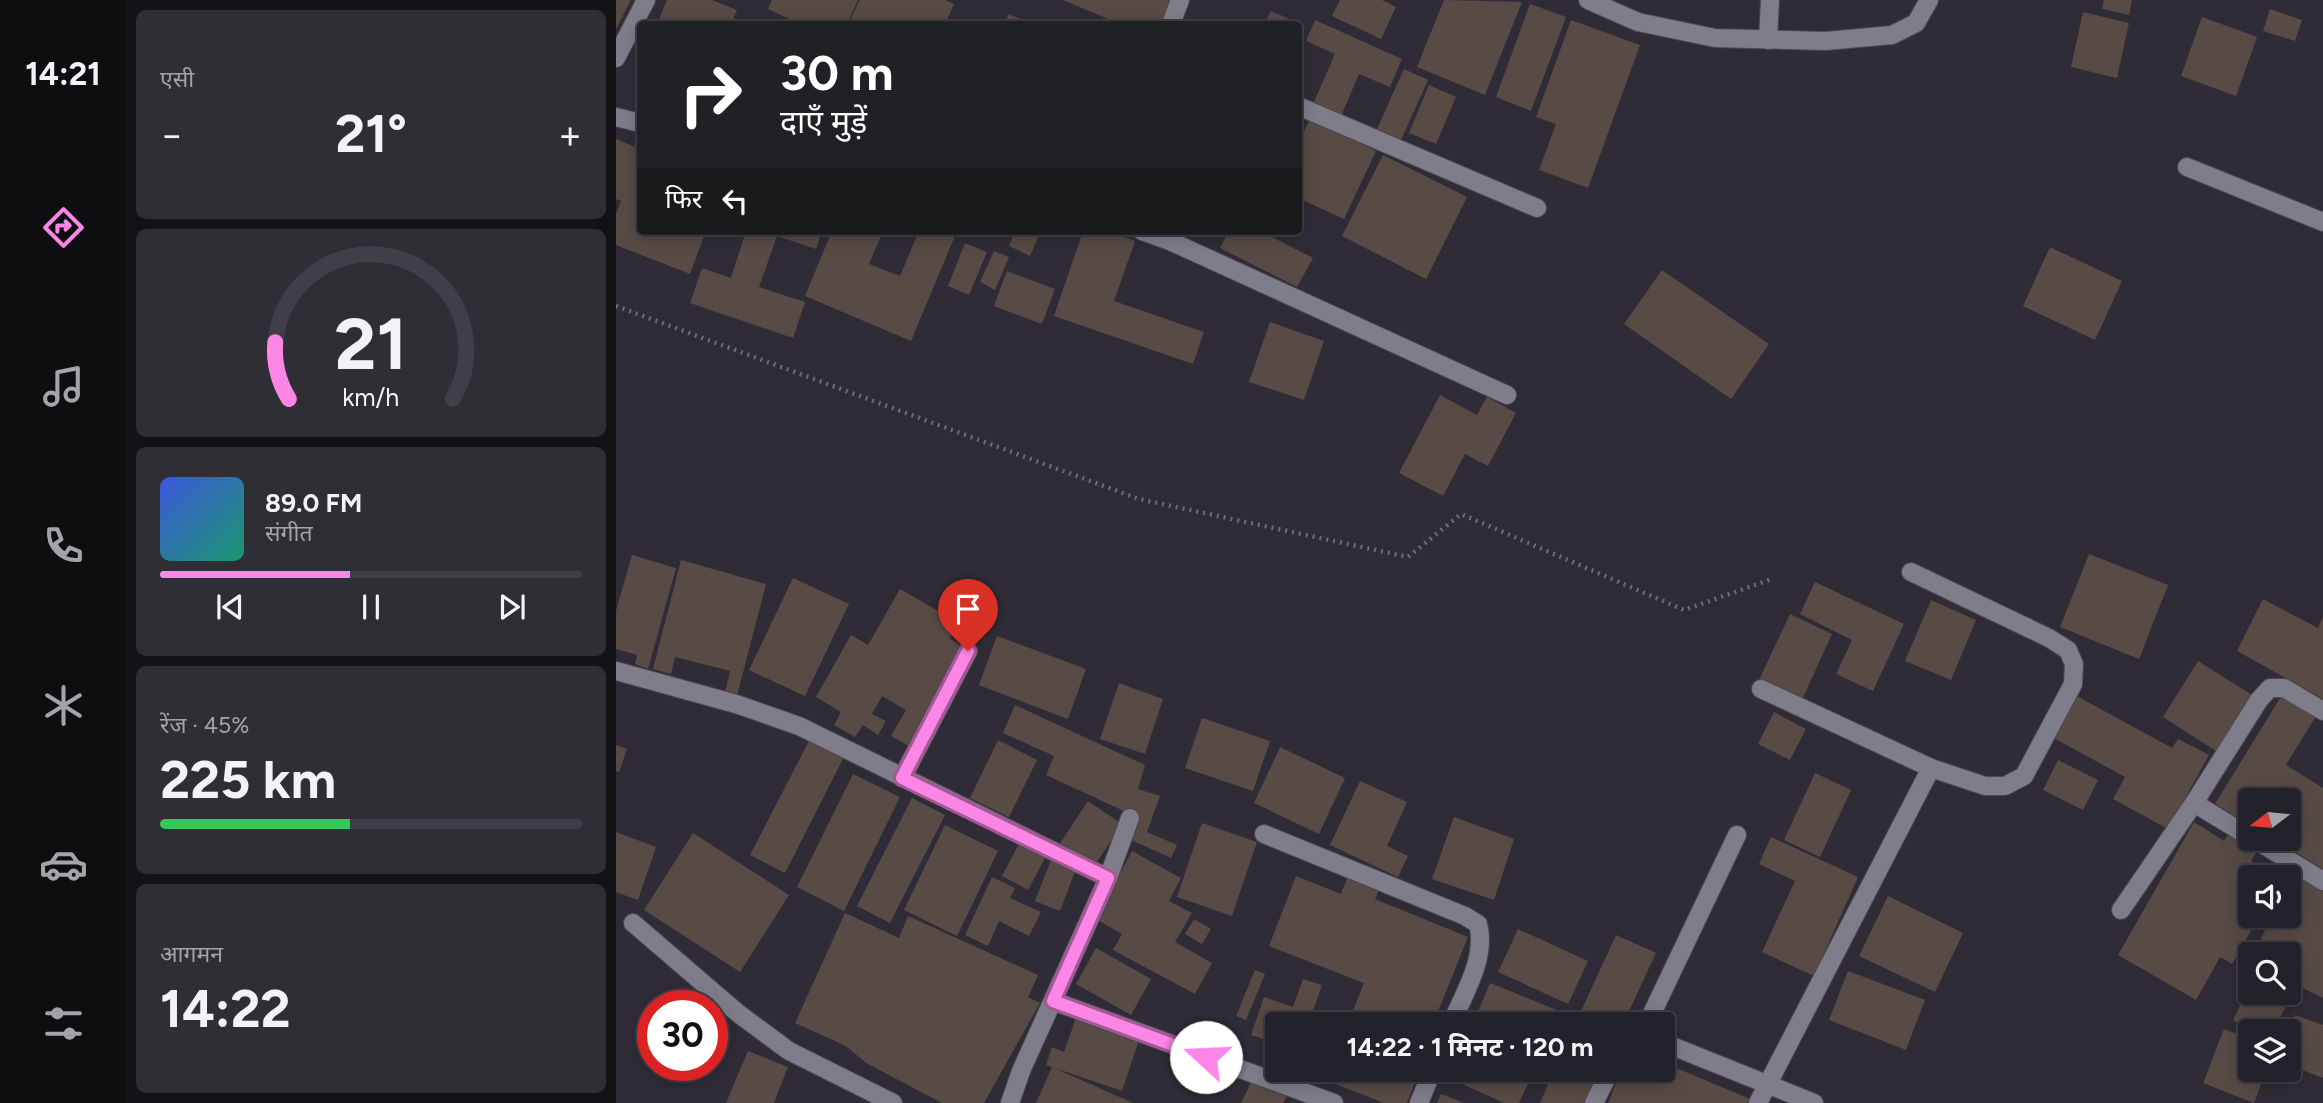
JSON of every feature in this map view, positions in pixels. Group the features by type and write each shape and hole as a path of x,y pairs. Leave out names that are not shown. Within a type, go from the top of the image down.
{"street":[{"path":"616,58 646,0"},
{"path":"1172,21 1180,0"},
{"path":"1588,0 1638,22 1714,38 1826,41 1892,35 1916,23 1929,0"},
{"path":"1768,40 1770,0"},
{"path":"1302,108 1537,208"},
{"path":"616,117 637,122"},
{"path":"2187,167 2323,222"},
{"path":"1153,235 1507,395"},
{"path":"1761,689 1931,768 1985,786 2005,786 2024,776 2073,684 2074,664 2068,650 2049,638 1911,572"},
{"path":"902,778 968,651"},
{"path":"616,671 736,704 799,726 1108,878"},
{"path":"2121,910 2259,699 2270,688 2284,688 2323,711"},
{"path":"1758,1103 1931,768"},
{"path":"2193,803 2238,830"},
{"path":"1010,1103 1021,1071 1108,878 1130,818"},
{"path":"1264,834 1465,916 1478,924 1482,937 1479,955 1456,1012"},
{"path":"1653,1012 1737,835"},
{"path":"2273,851 2323,881"},
{"path":"633,923 739,1014 789,1051 893,1103"},
{"path":"1053,1001 1334,1103"},
{"path":"1675,1047 1815,1103"},
{"path":"1419,1103 1428,1082"},
{"path":"1594,1103 1604,1082"}],"path":[{"path":"616,306 1139,499 1408,557 1461,513 1684,610 1772,579"}],"building":[{"path":"616,0 631,0 616,29"},
{"path":"667,0 712,0 737,10 732,21 658,21"},
{"path":"772,0 858,0 848,21 794,21 768,9"},
{"path":"860,0 945,0 954,4 946,21 850,21"},
{"path":"1063,0 1174,0 1164,21 1113,21"},
{"path":"1340,0 1382,0 1396,7 1381,39 1332,16"},
{"path":"1444,0 1522,2 1485,95 1417,67"},
{"path":"2104,0 2132,0 2129,15 2102,9"},
{"path":"1530,4 1566,17 1531,111 1496,97"},
{"path":"2270,9 2302,20 2295,41 2263,31"},
{"path":"1271,11 1294,21 1266,21"},
{"path":"2083,12 2129,23 2117,78 2071,67"},
{"path":"1009,14 1025,21 1006,21"},
{"path":"2202,17 2257,37 2236,96 2181,76"},
{"path":"1315,20 1402,59 1390,87 1359,74 1341,116 1313,104 1335,54 1306,41"},
{"path":"1571,20 1640,45 1588,188 1539,170 1556,124 1536,117"},
{"path":"1404,69 1428,80 1401,140 1377,129"},
{"path":"1429,85 1456,97 1436,144 1409,133"},
{"path":"1310,119 1376,151 1344,219 1302,200 1302,136"},
{"path":"616,139 637,148 637,235 705,235 690,274 616,245 616,214 621,201 616,199"},
{"path":"1383,155 1467,197 1426,279 1342,236"},
{"path":"745,235 821,235 816,249 777,236 759,287 805,302 793,338 690,303 702,268 731,278"},
{"path":"830,235 881,235 869,264 900,276 917,235 955,235 911,341 805,296"},
{"path":"1013,235 1039,235 1030,256 1009,246"},
{"path":"1082,235 1118,235 1135,241 1114,301 1204,332 1193,364 1054,316"},
{"path":"1227,235 1268,235 1313,258 1297,287 1220,248"},
{"path":"965,243 987,252 969,295 948,286"},
{"path":"2050,247 2122,281 2095,340 2023,306"},
{"path":"994,251 1009,257 995,290 980,282"},
{"path":"1662,270 1769,344 1731,399 1624,324"},
{"path":"1007,271 1055,289 1042,324 994,306"},
{"path":"1270,322 1324,341 1304,400 1249,382"},
{"path":"1440,395 1477,415 1487,397 1516,413 1488,466 1465,454 1443,496 1399,473"},
{"path":"2089,554 2168,585 2139,659 2060,627"},
{"path":"632,555 676,568 648,669 635,664 637,655 616,649 616,611"},
{"path":"681,560 766,584 737,696 725,692 730,671 675,657 671,674 653,669"},
{"path":"793,578 849,604 805,696 749,670"},
{"path":"1815,582 1904,624 1873,691 1836,674 1852,640 1800,614"},
{"path":"900,589 959,623 950,638 962,647 911,747 891,736 906,710 882,696 872,714 886,721 878,735 863,725 855,737 834,725 841,712 816,697 851,635 868,645"},
{"path":"2263,599 2318,628 2323,617 2323,699 2237,651"},
{"path":"1931,600 1976,620 1951,680 1905,661"},
{"path":"1790,614 1832,634 1802,700 1759,680"},
{"path":"997,636 1086,669 1068,719 979,685"},
{"path":"2198,661 2252,695 2216,751 2163,717"},
{"path":"1119,683 1163,699 1145,754 1100,739"},
{"path":"2285,690 2319,711 2286,765 2323,788 2323,869 2293,851 2301,851 2301,788 2238,788 2238,818 2215,804"},
{"path":"2075,695 2172,748 2178,739 2209,755 2168,829 2113,799 2125,777 2052,737"},
{"path":"1015,705 1145,765 1138,789 1160,796 1147,832 1177,845 1171,858 1129,839 1139,818 1046,775 1054,756 1003,733"},
{"path":"1774,712 1806,729 1790,760 1758,744"},
{"path":"1202,718 1270,741 1253,791 1185,768"},
{"path":"811,737 845,755 785,873 750,855"},
{"path":"998,740 1037,760 1009,817 970,798"},
{"path":"616,745 627,749 619,772 616,771"},
{"path":"1280,747 1345,778 1319,834 1254,803"},
{"path":"2058,760 2098,780 2083,810 2043,790"},
{"path":"1815,773 1851,790 1820,857 1784,840"},
{"path":"853,774 900,797 844,911 797,887"},
{"path":"1360,781 1407,802 1387,846 1408,856 1398,877 1330,845"},
{"path":"912,798 945,815 890,923 857,906"},
{"path":"1088,801 1122,824 1093,868 1059,845"},
{"path":"1454,817 1514,839 1494,900 1432,879"},
{"path":"2194,822 2224,841 2230,831 2238,836 2238,851 2257,851 2251,861 2258,865 2238,865 2238,928 2253,928 2245,942 2238,942 2238,954 2232,964 2220,957 2196,1000 2118,955"},
{"path":"1202,823 1257,842 1232,916 1177,897"},
{"path":"945,825 998,851 957,936 904,910"},
{"path":"616,832 656,847 638,900 616,892"},
{"path":"693,833 789,895 740,972 644,910"},
{"path":"1771,837 1858,877 1814,976 1762,952 1795,881 1759,864"},
{"path":"1020,842 1046,856 1028,890 1002,876"},
{"path":"1132,851 1181,878 1169,901 1192,913 1175,942 1212,963 1195,994 1113,950 1122,934 1096,919"},
{"path":"1051,860 1076,869 1060,911 1035,901"},
{"path":"1349,873 1381,886 1375,899 1468,937 1438,1012 1352,1012 1364,983 1269,946 1296,876 1341,894"},
{"path":"2301,876 2323,888 2323,998 2301,987 2301,942 2259,942 2266,928 2301,928"},
{"path":"992,877 1015,888 1010,898 1041,912 1029,936 999,921 988,946 965,935"},
{"path":"1888,896 1963,933 1935,992 1859,956"},
{"path":"845,913 899,938 908,916 1038,975 1028,997 1040,1003 984,1103 942,1103 866,1063 846,1046 795,1023"},
{"path":"1194,919 1211,929 1202,944 1185,934"},
{"path":"1518,929 1588,961 1568,1004 1498,972"},
{"path":"1616,935 1656,953 1629,1012 1581,1012"},
{"path":"1096,948 1151,979 1131,1015 1076,984"},
{"path":"1255,970 1265,974 1246,1020 1236,1016"},
{"path":"1848,971 1925,1000 1906,1050 1829,1020"},
{"path":"1303,979 1322,985 1313,1012 1265,1012 1265,1039 1251,1035 1264,997 1293,1007"},
{"path":"1490,983 1562,1012 1478,1012"},
{"path":"2240,1005 2287,1005 2279,1019 2238,1019 2238,1023 2233,1020"},
{"path":"1077,1015 1140,1037 1122,1091 1046,1065 1052,1047 1064,1052"},
{"path":"2295,1015 2323,1025 2323,1078 2301,1070 2301,1019 2294,1019"},
{"path":"2224,1029 2238,1034 2238,1082 2262,1082 2254,1103 2203,1083"},
{"path":"748,1051 788,1067 774,1103 726,1103"},
{"path":"1052,1067 1133,1103 1036,1103"},
{"path":"1675,1067 1750,1099 1749,1103 1608,1103 1617,1082 1675,1082"},
{"path":"1254,1077 1288,1094 1283,1103 1241,1103"},
{"path":"1415,1082 1407,1103 1384,1103 1333,1083"},
{"path":"1458,1082 1529,1082 1519,1103 1504,1103"},
{"path":"1549,1082 1595,1082 1586,1103 1540,1103"},
{"path":"1441,1094 1464,1103 1437,1103"}],"route":[{"path":"968,651 902,778 1108,878 1053,1001 1206,1057"}]}
